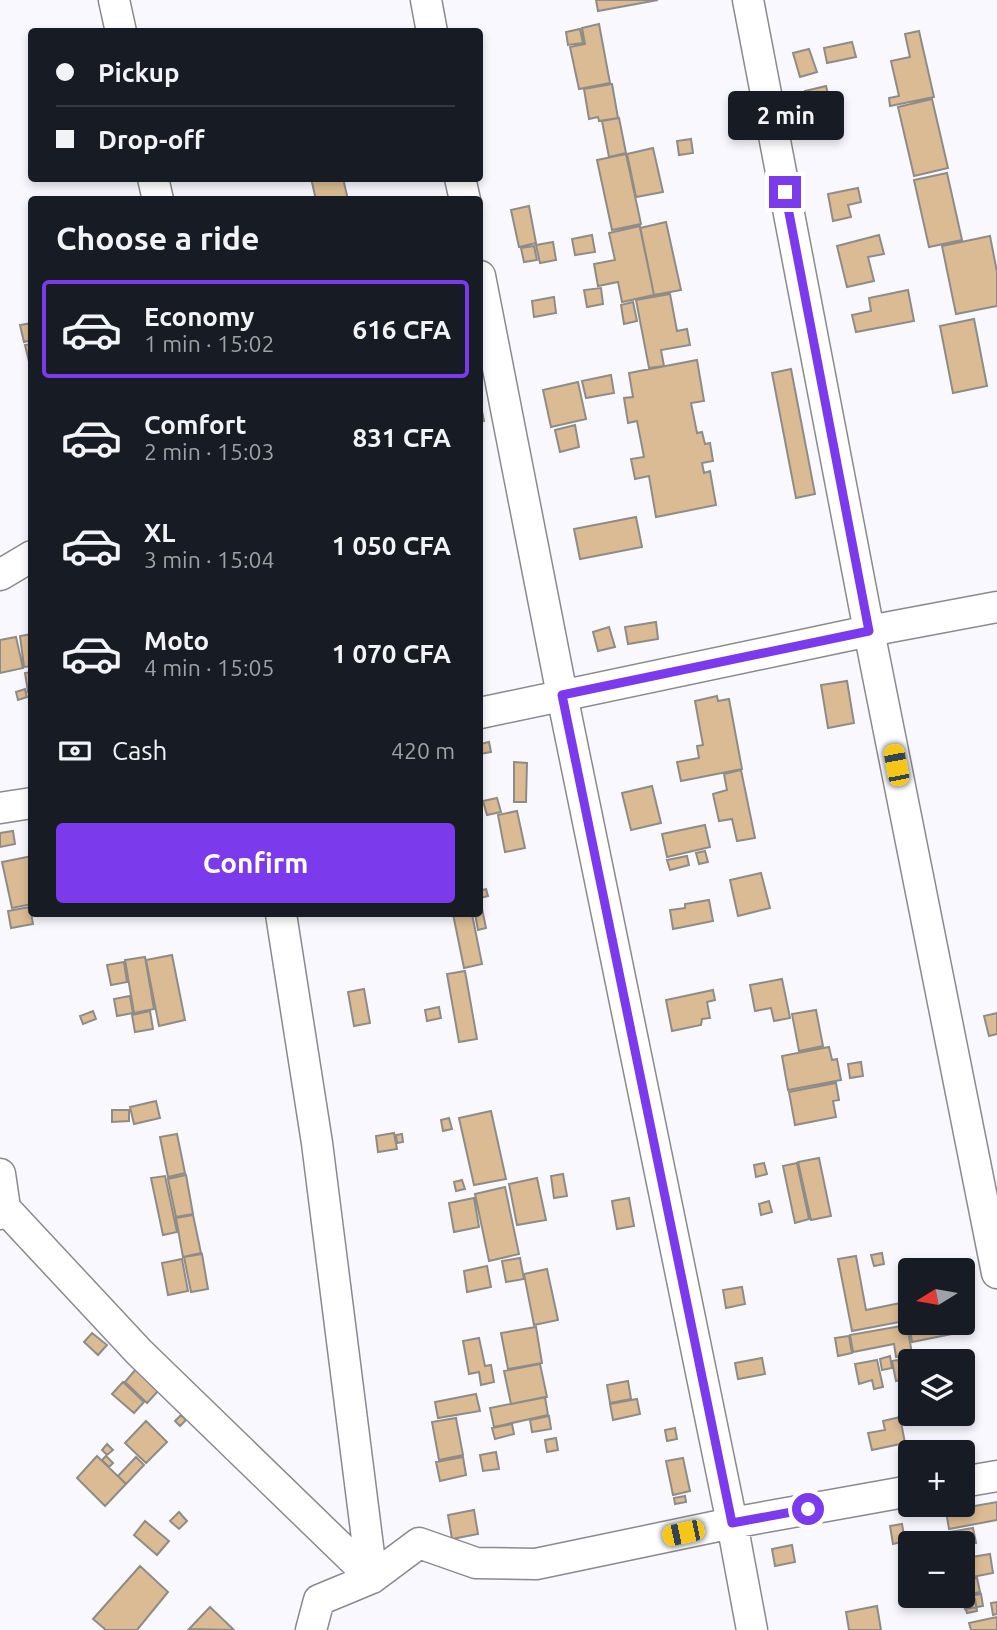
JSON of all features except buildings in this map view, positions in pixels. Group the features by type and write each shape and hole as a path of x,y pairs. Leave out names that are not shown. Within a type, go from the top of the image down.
{"street":[{"path":"114,0 120,28"},
{"path":"426,0 431,28"},
{"path":"748,0 869,631 997,1273"},
{"path":"483,291 752,1630"},
{"path":"0,575 28,558"},
{"path":"483,712 869,631 997,607"},
{"path":"0,808 28,804"},
{"path":"281,917 317,1143 372,1578"},
{"path":"0,1174 2,1208 139,1352 372,1578"},
{"path":"975,1480 997,1476"},
{"path":"311,1630 319,1600 372,1578 419,1543 476,1563 536,1564 732,1523 898,1493"}],"route":[{"path":"785,192 869,631 562,695 732,1523 808,1509"}]}
